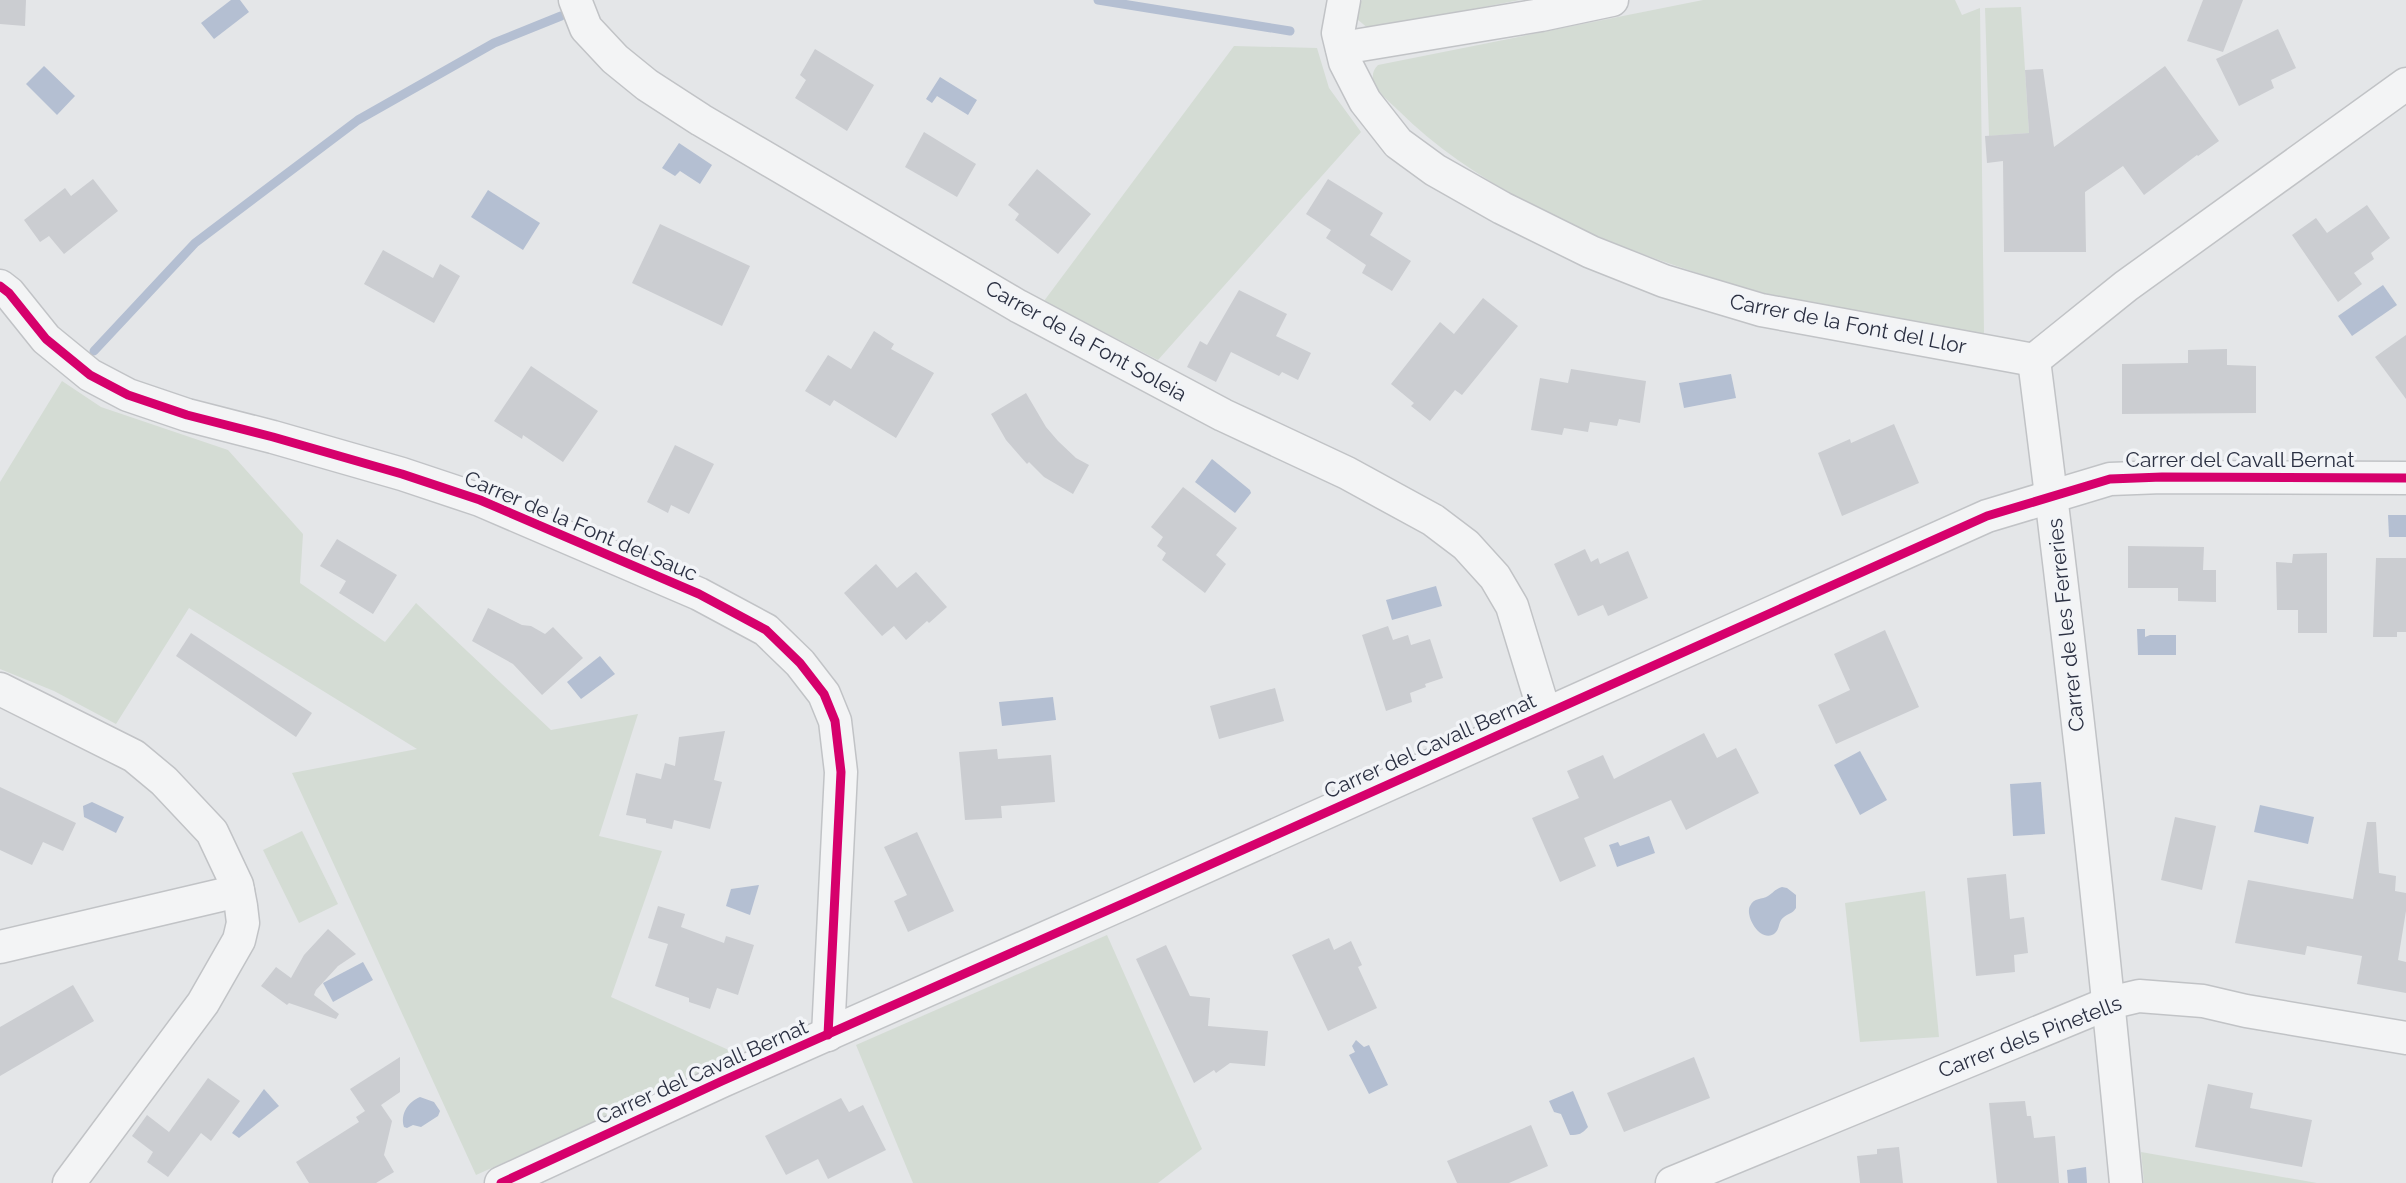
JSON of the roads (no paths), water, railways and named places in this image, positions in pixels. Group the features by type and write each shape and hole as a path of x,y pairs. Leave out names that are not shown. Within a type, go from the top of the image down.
{"street":[{"name":"Carrer de la Font Soleia","path":"575,0 586,29 615,59 647,85 701,120 1018,306 1223,415 1347,473 1433,520 1466,545 1495,577 1512,606 1545,714"},
{"name":"Carrer de la Font del Llor","path":"1345,0 1338,33 1345,62 1365,101 1398,143 1435,170 1502,208 1591,252 1664,281 1761,310 2034,360"},
{"path":"1342,48 1541,15 1612,0"},
{"path":"2034,360 2126,286 2406,84"},
{"name":"Carrer de la Font del Sauc","path":"0,286 9,293 46,339 90,375 128,395 187,415 338,456 480,500 699,594 766,629 800,663 824,694 835,721 841,772 828,1035"},
{"name":"Carrer de les Ferreries","path":"2034,360 2109,1003 2126,1183"},
{"name":"Carrer del Cavall Bernat","path":"501,1183 1987,516 2110,479 2406,478"},
{"path":"0,689 134,756 191,806 212,832 228,862 238,891 243,923 239,940 203,1003 69,1183"},
{"path":"0,947 238,891"},
{"name":"Carrer dels Pinetells","path":"1672,1183 2109,1003 2139,996 2203,1001 2406,1038"}],"water":[{"path":"231,0 240,0 249,12 214,39 201,23"},
{"path":"44,66 75,96 57,115 26,84"},
{"path":"940,77 977,100 968,115 937,96 932,103 926,99"},
{"path":"679,143 712,165 700,184 680,171 675,176 662,168"},
{"path":"488,190 540,223 523,250 471,217"},
{"path":"2383,285 2397,305 2352,336 2338,316"},
{"path":"1731,374 1736,398 1684,408 1679,383"},
{"path":"1212,459 1250,490 1251,493 1235,513 1195,482"},
{"path":"2388,515 2406,515 2406,537 2389,537"},
{"path":"1436,586 1442,606 1392,620 1386,600"},
{"path":"2137,629 2145,629 2145,637 2176,635 2176,655 2138,655"},
{"path":"600,656 615,674 581,699 567,682"},
{"path":"1053,697 1056,720 1002,726 999,702"},
{"path":"1860,751 1887,800 1860,815 1834,765"},
{"path":"2041,782 2045,834 2013,836 2010,784"},
{"path":"92,802 124,817 116,833 84,817 83,806"},
{"path":"2260,805 2314,817 2308,844 2254,832"},
{"path":"1649,836 1655,853 1617,867 1609,845 1618,842 1620,846"},
{"path":"759,885 750,915 726,906 731,889"},
{"path":"1782,887 1796,895 1796,908 1782,919 1775,933 1767,936 1754,926 1749,915 1750,906 1754,901"},
{"path":"363,962 373,980 333,1002 323,983"},
{"path":"1356,1040 1364,1047 1369,1045 1388,1085 1369,1094 1349,1055 1355,1052 1352,1046"},
{"path":"264,1089 279,1106 239,1138 232,1133"},
{"path":"1573,1091 1588,1127 1580,1134 1570,1135 1561,1114 1554,1112 1549,1101"},
{"path":"420,1097 434,1102 440,1111 438,1116 421,1127 404,1127 406,1109"},
{"path":"2086,1167 2087,1183 2068,1183 2067,1170"}],"waterway":[{"path":"1098,0 1290,31"},
{"path":"94,351 195,243 358,120 494,43 561,16"}]}
